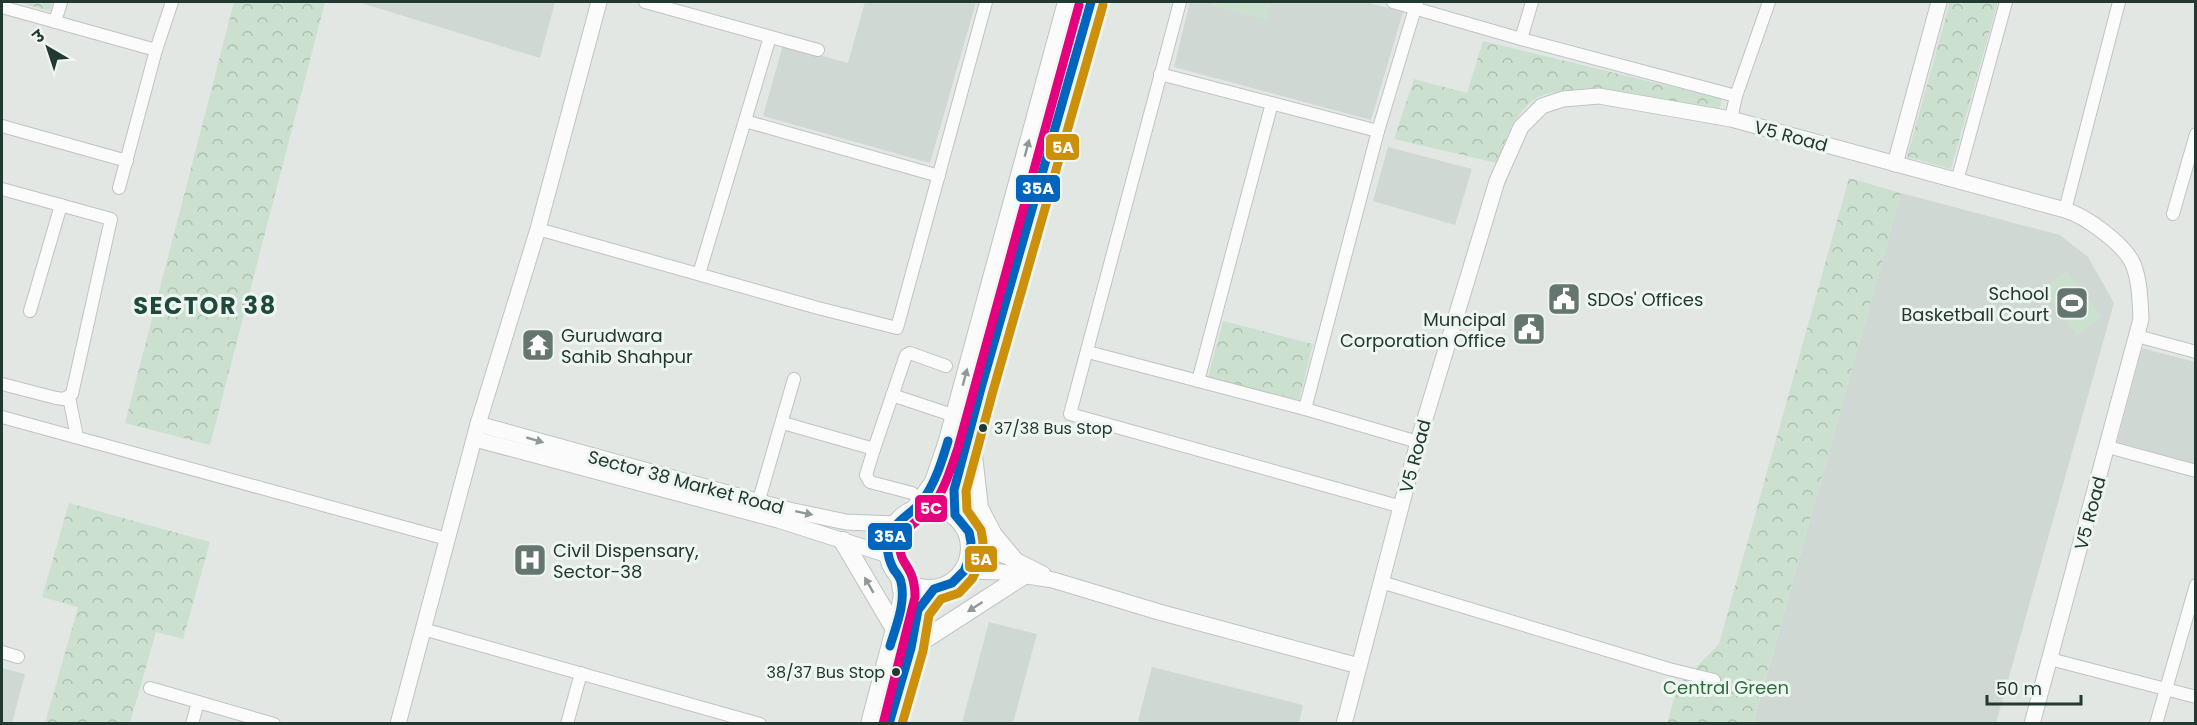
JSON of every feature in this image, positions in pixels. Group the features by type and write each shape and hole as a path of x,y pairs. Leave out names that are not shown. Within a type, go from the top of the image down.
{"main road":[{"path":"913,501 924,506 939,507 955,515 969,532 970,557 964,571 952,583 934,589 920,589 900,578 888,555 888,539 895,524 907,513 913,501 934,482 947,444 1066,2"},
{"path":"955,515 954,490 971,424 1090,2"},
{"path":"971,424 979,508 993,535 1013,559"},
{"path":"843,541 895,629"},
{"path":"911,648 1024,576"},
{"path":"870,723 903,595 900,578"},
{"path":"889,723 911,648 918,610 934,589"}],"street":[{"path":"55,22 61,2"},
{"path":"119,188 156,50 172,2"},
{"path":"398,723 447,539 538,229 599,2"},
{"path":"645,2 818,50"},
{"path":"538,229 897,328 986,2"},
{"path":"1180,2 1070,414 1402,507"},
{"path":"1393,2 1416,5 1521,39 1736,96"},
{"path":"1521,39 1532,2"},
{"path":"1731,119 1736,96 1769,2"},
{"path":"1895,165 1939,2"},
{"path":"1957,181 2006,2"},
{"path":"2065,210 2119,2"},
{"path":"1305,409 1378,132 1416,5"},
{"path":"2,7 156,50"},
{"path":"699,274 770,38"},
{"path":"1160,74 1378,132"},
{"name":"V5 Road","path":"1344,723 1418,442 1497,181 1521,128 1542,106 1563,99 1599,96 1731,119 2065,210 2080,215 2110,237 2132,263 2140,293 2141,319 2032,723"},
{"path":"1198,381 1272,103"},
{"path":"744,122 939,176"},
{"path":"2,126 127,161"},
{"path":"2173,214 2196,134"},
{"path":"2,189 111,219 72,394 69,397 77,437"},
{"path":"30,311 62,205"},
{"path":"2137,336 2196,352"},
{"path":"1088,352 1305,409 1418,442"},
{"path":"913,501 867,479 874,449 906,354 910,353 946,366"},
{"path":"757,508 794,380"},
{"path":"2,384 56,398 69,397"},
{"path":"892,395 946,413"},
{"path":"2,417 447,539"},
{"path":"783,423 874,449"},
{"name":"Sector 38 Market Road","path":"477,432 757,508 843,541 888,555"},
{"path":"2108,447 2196,471"},
{"name":"Sector 38 Market Road","path":"757,508 846,522 895,524"},
{"path":"971,542 1013,559 1053,580"},
{"path":"964,571 1001,572 1053,580 1159,612 1359,666"},
{"path":"1381,582 1669,669 1714,680"},
{"path":"2156,723 2196,585"},
{"path":"423,629 760,723"},
{"path":"2,652 18,657"},
{"path":"2050,659 2196,697"},
{"path":"567,723 581,673"},
{"path":"150,688 274,723"},
{"path":"192,723 198,702"}],"shaded area":[{"path":"358,2 555,2 540,58"},
{"path":"865,2 976,2 930,163 763,116 783,45 848,63"},
{"path":"1190,2 1366,2 1403,12 1371,120 1174,67"},
{"path":"1388,147 1472,169 1455,225 1373,201"},
{"path":"1901,193 2060,235 2088,257 2114,303 1996,723 1753,724"},
{"path":"2142,348 2195,362 2195,464 2117,442"},
{"path":"989,622 1037,634 1013,723 962,723"},
{"path":"1152,667 1303,705 1299,723 1148,724 1138,721"},
{"path":"2,668 25,674 12,723 2,723"}],"green space":[{"path":"17,2 53,2 50,11"},
{"path":"234,2 325,2 210,445 125,423"},
{"path":"1212,2 1272,2 1266,20 1211,5"},
{"path":"1950,2 1998,2 1951,169 1907,157"},
{"path":"1483,41 1722,99 1719,111 1582,93 1555,92 1536,98 1521,113 1514,122 1497,163 1394,139 1414,79 1467,93"},
{"name":"Central Green","path":"1849,178 1901,193 1753,723 1667,724 1677,687 1719,644"},
{"name":"School Basketball Court","path":"2067,271 2102,316 2077,335 2043,290"},
{"path":"1223,321 1313,344 1299,400 1208,377"},
{"path":"69,503 210,542 183,639 156,632 130,723 45,723 78,607 42,597"}],"transit line":[{"name":"35A","path":"889,724 911,648 918,610 934,589 952,583 964,571 970,557 969,532 955,515 954,490 1091,2"},
{"name":"5C","path":"883,724 915,597 912,577 903,560 900,545 908,528 928,512 937,500 958,448 1079,5"},
{"name":"5A","path":"902,724 923,651 929,615 941,599 959,593 972,579 981,560 983,542 981,530 967,510 966,491 1103,5"},
{"name":"35A","path":"890,646 900,614 902,590 900,579 889,559 889,539 895,527 918,506 927,494 938,472 948,441"}],"place":[{"name":"SDOs' Offices","path":"1564,299"},
{"name":"School Basketball Court","path":"2072,303"},
{"name":"Muncipal Corporation Office","path":"1529,329"},
{"name":"Gurudwara Sahib Shahpur","path":"538,345"},
{"name":"37/38 Bus Stop","path":"983,428"},
{"name":"Civil Dispensary, Sector-38","path":"530,560"},
{"name":"38/37 Bus Stop","path":"896,672"}],"district":[{"name":"SECTOR 38","path":"205,305"}]}
